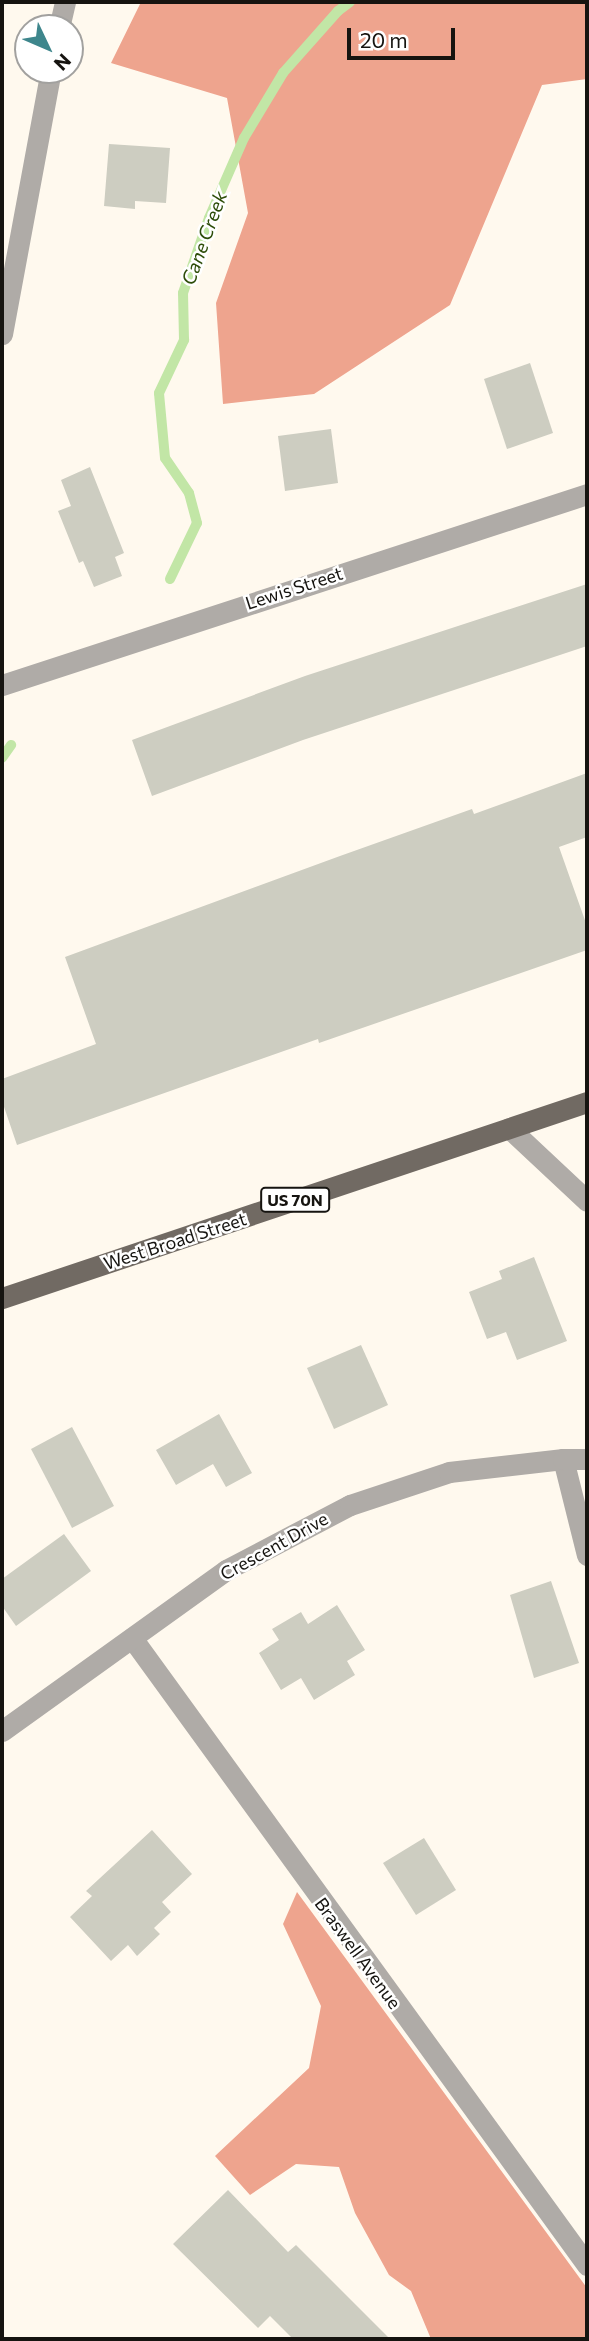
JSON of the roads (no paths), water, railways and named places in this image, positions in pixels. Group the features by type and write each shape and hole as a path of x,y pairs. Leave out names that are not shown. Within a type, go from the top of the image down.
{"main road":[{"name":"West Broad Street","path":"2,1298 587,1102"}],"street":[{"path":"2,334 48,84"},
{"name":"Lewis Street","path":"2,685 587,494"},
{"path":"509,1128 587,1201"},
{"path":"563,1459 587,1555"},
{"name":"Crescent Drive","path":"2,1731 226,1570 350,1505 449,1472 563,1459 587,1459"},
{"name":"Braswell Avenue","path":"132,1639 587,2265"}],"waterway":[{"name":"Cane Creek","path":"170,579 197,523 189,493 165,458 159,393 184,340 183,293 209,218 244,138 283,73 338,11 350,2"},
{"path":"2,758 11,745"}]}
